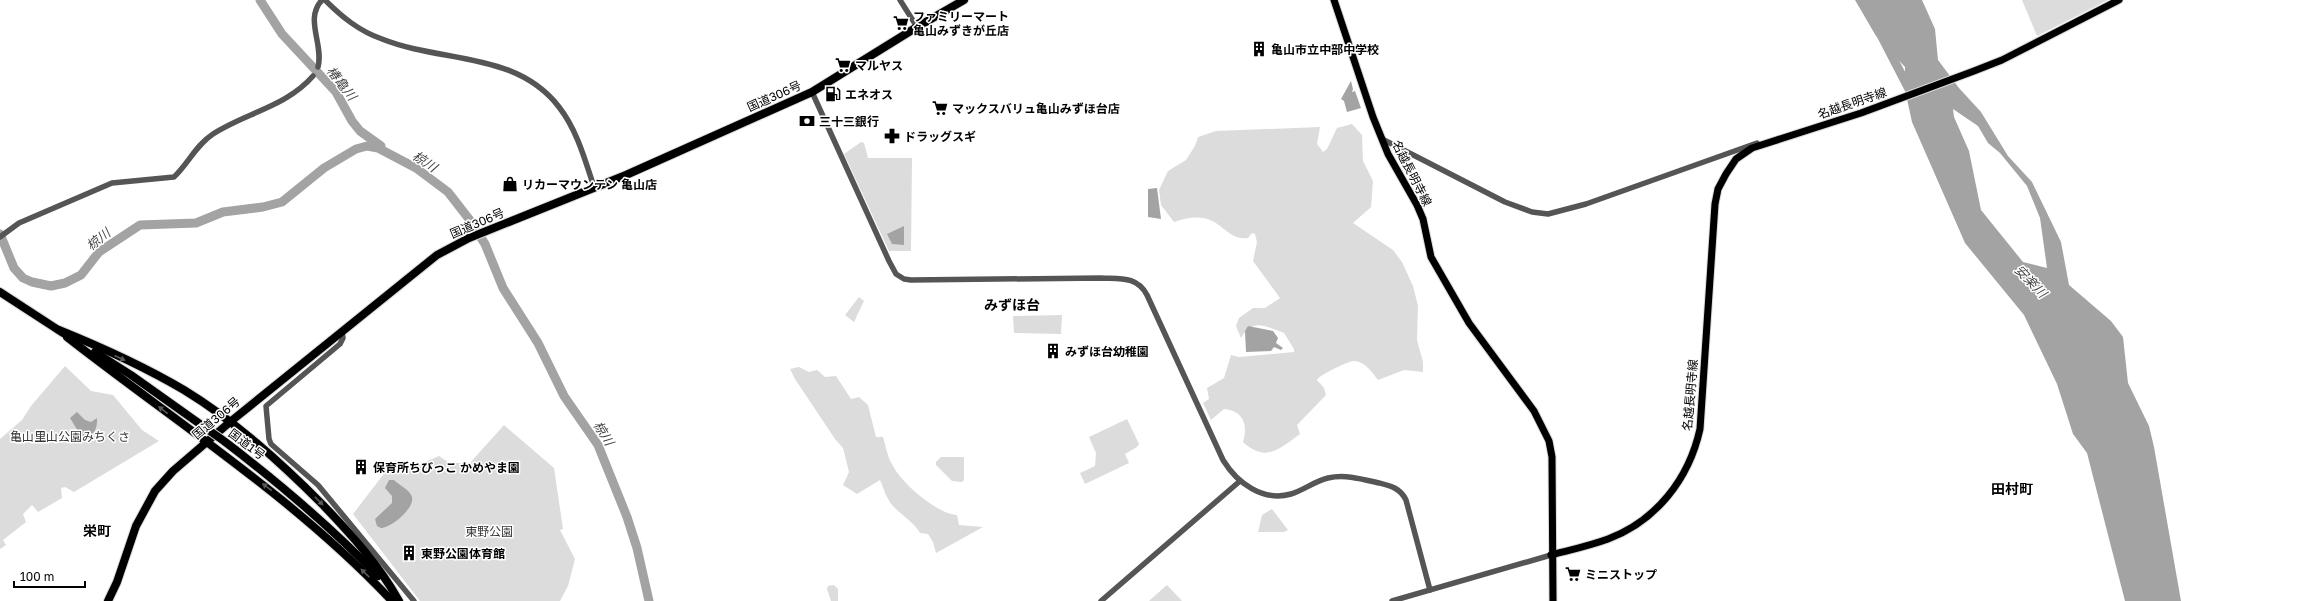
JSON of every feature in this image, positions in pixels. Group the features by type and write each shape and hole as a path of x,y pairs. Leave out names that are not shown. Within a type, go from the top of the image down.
{"highway":[{"name":"国道306号","path":"108,601 117,582 136,526 155,491 173,471 230,422 437,255 469,238 594,187 812,92 917,26 964,0"},
{"name":"国道1号","path":"0,292 131,375 224,441 287,489 318,516 362,559 399,601"},
{"path":"59,330 169,382 230,422 263,448 331,514 389,582 399,601"},
{"path":"59,330 273,491 308,521 392,601"}],"main road":[{"name":"名越長明寺線","path":"1334,0 1373,117 1384,140 1388,154 1418,206 1434,262 1469,322 1525,398 1549,441 1552,457 1551,555 1608,539 1633,527 1656,509 1681,479 1695,448 1700,429 1714,214 1718,189 1726,174 1739,156 1752,148 1861,113 2002,60 2119,0"},
{"path":"1551,555 1553,601"}],"street":[{"path":"318,67 320,48 314,16 316,7 324,0 354,25 383,40 496,65 529,79 548,94 565,115 576,136 594,187"},
{"path":"900,0 917,26"},
{"path":"0,237 19,223 112,184 174,177 207,138 220,130 271,107 304,85 313,76"},
{"path":"812,92 888,261 900,277 911,280 1127,279 1140,285 1147,295 1223,460 1240,481 1258,492 1275,495 1292,494 1320,480 1341,476 1363,479 1398,489 1406,500 1430,590"},
{"path":"1384,140 1506,202 1532,212 1548,214 1586,204 1726,153 1780,138"},
{"path":"342,332 343,338 340,344 266,406 269,439 275,448 318,485 414,601"},
{"path":"1101,601 1240,481"},
{"path":"1392,601 1551,555"}],"green space":[{"path":"2022,0 2108,0 2037,36"},
{"path":"1352,124 1362,135 1363,161 1373,181 1371,207 1353,223 1393,250 1402,262 1413,286 1418,306 1417,340 1423,362 1423,372 1404,370 1378,380 1368,368 1359,362 1352,361 1335,368 1317,380 1324,388 1326,395 1297,425 1300,434 1279,449 1266,453 1259,452 1243,442 1245,430 1243,420 1240,416 1231,410 1224,409 1211,420 1203,403 1209,399 1207,388 1224,378 1231,355 1239,357 1294,352 1294,349 1284,333 1260,325 1250,328 1241,338 1236,326 1239,318 1253,308 1265,308 1280,298 1253,261 1257,242 1255,234 1252,233 1248,238 1237,237 1212,221 1203,218 1188,218 1174,222 1161,205 1159,190 1168,171 1186,160 1195,146 1198,137 1216,131 1320,127 1317,144 1323,152 1327,149 1337,128"},
{"path":"861,142 864,143 868,158 912,158 911,251 889,251 844,154"},
{"path":"859,297 864,301 854,322 845,315"},
{"path":"1062,315 1061,334 1014,333 1013,316"},
{"name":"亀山里山公園みちくさ","path":"65,366 91,391 113,395 142,430 159,441 74,492 65,487 61,488 62,498 38,512 32,505 23,514 26,522 3,540 6,545 0,549 0,439 22,420 31,406"},
{"path":"799,367 809,372 817,370 825,377 836,376 851,399 859,397 868,405 876,437 883,437 890,461 896,471 920,496 940,509 957,515 959,525 983,527 936,553 933,542 928,534 920,533 914,525 896,510 887,497 880,480 857,494 843,485 849,472 843,448 835,439 795,379 790,369"},
{"path":"1127,419 1139,444 1137,447 1125,454 1129,463 1085,484 1080,473 1095,466 1096,453 1089,437"},
{"name":"東野公園","path":"504,425 554,468 563,529 560,530 575,559 568,586 560,601 420,601 353,514 386,471 402,472 439,456 448,462 469,464"},
{"path":"941,457 964,457 964,480 962,482 952,481 936,465 936,462"},
{"path":"1272,509 1288,530 1284,532 1258,532 1262,515"},
{"path":"834,585 838,589 838,601 831,601 827,589 828,586"},
{"path":"1167,585 1182,601 1149,601"}],"water":[{"path":"1855,0 1922,0 1935,29 1938,60 1959,88 1981,112 2008,156 2032,182 2061,242 2069,285 2111,321 2123,337 2128,383 2149,426 2154,447 2181,601 2125,601 2087,453 2073,434 2057,384 2024,315 1965,243 1912,122 1905,90 1905,67 1876,36","holes":["1953,109 1978,126 1988,143 2000,153 2027,186 2040,218 2047,268 2023,262 1981,210 1969,151 1954,117"]},
{"path":"1351,81 1353,89 1352,92 1355,91 1361,108 1347,112 1344,101 1341,99"},
{"path":"1157,188 1161,219 1148,217 1148,189"},
{"path":"904,226 904,245 892,244 887,234"},
{"path":"1248,326 1273,331 1278,338 1276,343 1283,348 1281,350 1274,347 1271,351 1246,352 1245,331"},
{"path":"77,412 85,420 91,422 97,418 95,431 88,440 87,436 81,436 70,418"},
{"path":"389,480 394,480 407,490 411,494 412,501 406,512 401,517 390,525 381,528 377,526 375,519 392,503 392,496 385,488"}],"waterway":[{"name":"椿亀川","path":"260,0 282,34 336,92 352,121 360,131 381,146"},
{"name":"安楽川","path":"1882,37 1911,93"},
{"name":"椋川","path":"0,234 14,268 23,278 32,282 51,286 65,283 81,275 99,252 140,225 196,223 223,212 263,207 282,202 324,168 356,149 367,146 378,148 416,168 448,192 469,219 485,244 503,288 538,343 564,396 598,445 627,517 637,548 649,601"}],"place":[{"name":"ファミリーマート 亀山みずきが丘店","path":"901,23"},
{"name":"亀山市立中部中学校","path":"1259,49"},
{"name":"マルヤス","path":"843,65"},
{"name":"エネオス","path":"833,94"},
{"name":"マックスバリュ亀山みずほ台店","path":"940,108"},
{"name":"三十三銀行","path":"807,121"},
{"name":"ドラッグスギ","path":"892,136"},
{"name":"リカーマウンテン 亀山店","path":"510,184"},
{"name":"みずほ台幼稚園","path":"1053,351"},
{"name":"保育所ちびっこ かめやま園","path":"361,467"},
{"name":"東野公園体育館","path":"409,553"},
{"name":"ミニストップ","path":"1573,574"}],"district":[{"name":"みずほ台","path":"1012,304"},
{"name":"田村町","path":"2012,488"},
{"name":"栄町","path":"97,530"}]}
